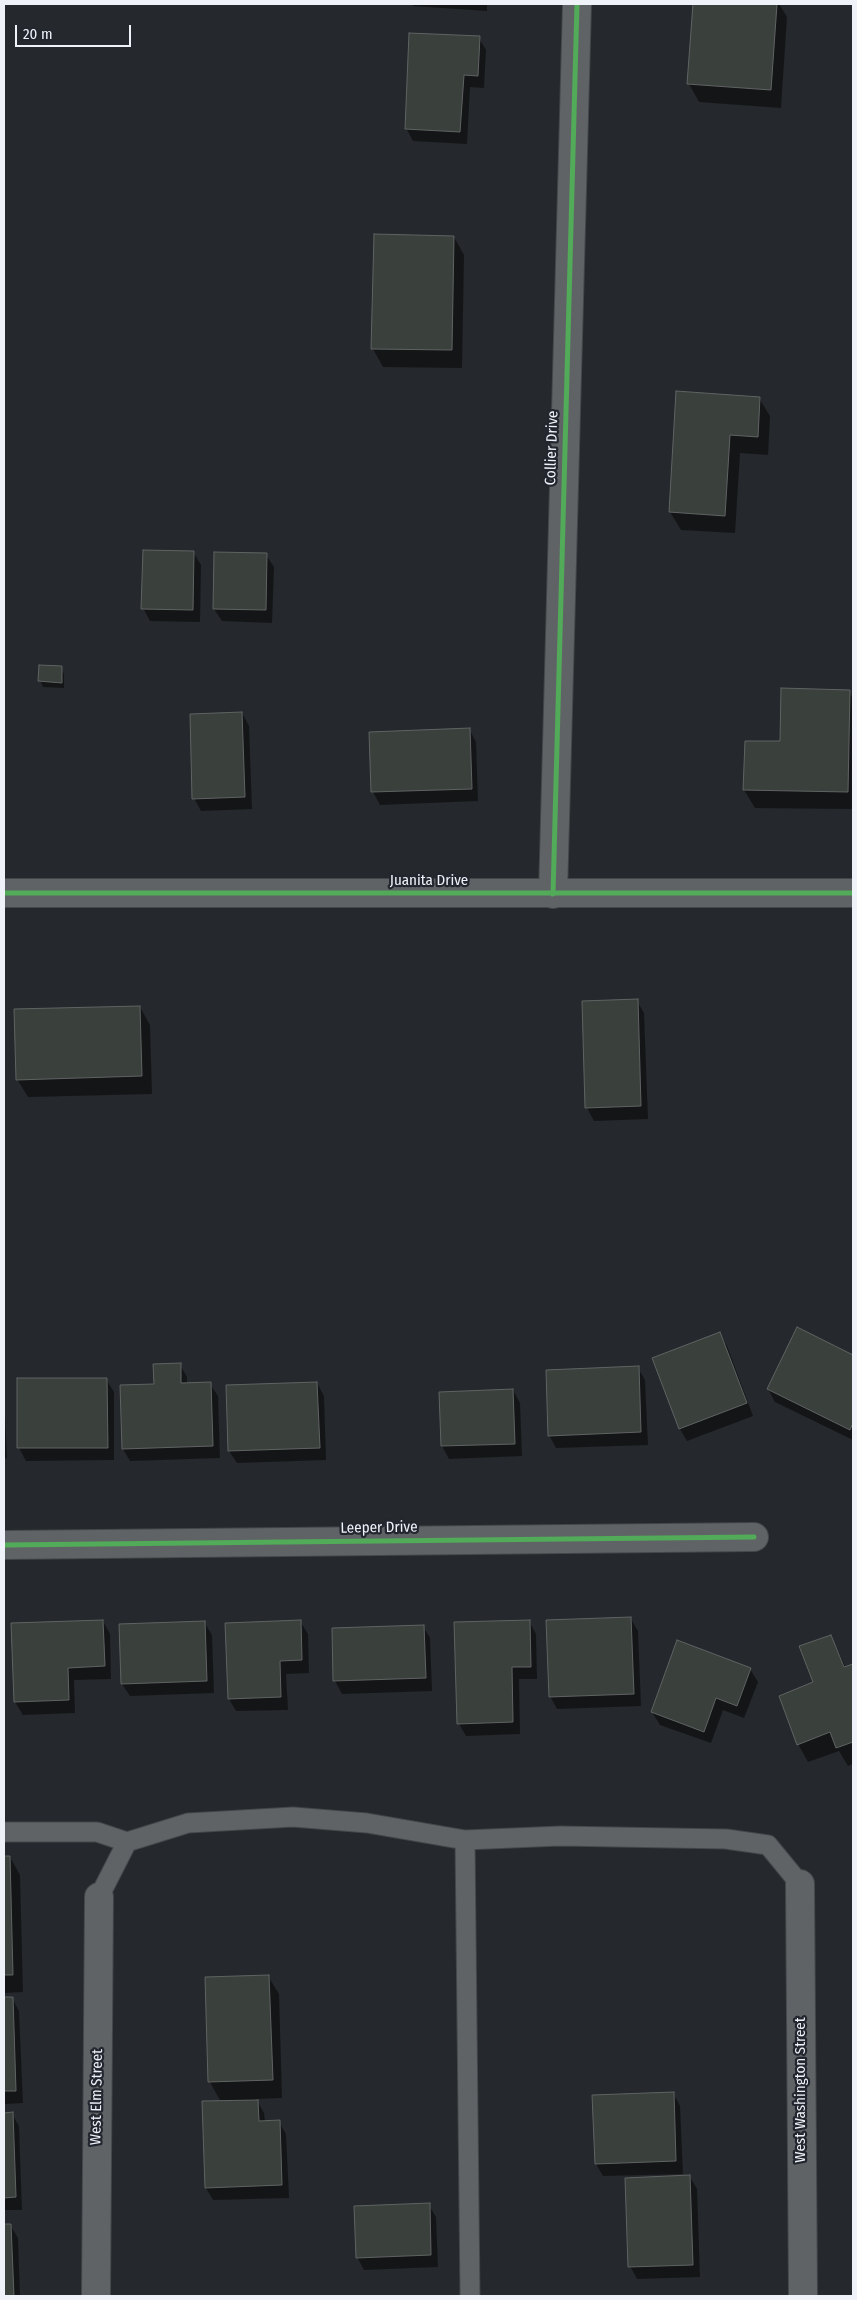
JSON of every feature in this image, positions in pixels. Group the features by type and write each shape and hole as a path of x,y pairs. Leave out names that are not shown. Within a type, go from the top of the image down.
{"street":[{"name":"Collier Drive","path":"553,894 577,4"},
{"name":"Juanita Drive","path":"4,893 853,894"},
{"name":"Leeper Drive","path":"4,1545 754,1537"},
{"name":"West Washington Street","path":"800,1884 803,2296"},
{"name":"West Elm Street","path":"96,2296 99,1897"}],"lane":[{"path":"4,1832 97,1832 127,1842 188,1823 293,1817 368,1823 465,1840 560,1836 726,1839 768,1845 800,1884"},
{"path":"465,1840 470,2296"},
{"path":"99,1897 127,1842"}],"building":[{"path":"693,4 777,4 771,90 687,84"},
{"path":"409,33 480,36 478,76 464,75 460,132 405,129"},
{"path":"374,234 454,236 452,350 371,349"},
{"path":"676,391 760,397 758,437 730,435 725,516 669,512"},
{"path":"143,550 194,551 193,610 141,609"},
{"path":"214,552 267,553 266,610 213,609"},
{"path":"39,665 62,666 62,683 38,681"},
{"path":"781,688 850,690 848,792 743,790 745,741 780,741"},
{"path":"242,712 245,797 192,799 190,714"},
{"path":"470,728 472,789 371,792 369,732"},
{"path":"638,999 641,1106 585,1108 582,1001"},
{"path":"140,1006 142,1076 16,1080 14,1009"},
{"path":"797,1327 853,1355 853,1423 850,1430 767,1389"},
{"path":"720,1332 747,1403 679,1429 652,1358"},
{"path":"181,1363 181,1383 211,1382 213,1446 122,1449 120,1385 154,1384 153,1364"},
{"path":"639,1366 641,1432 548,1436 546,1370"},
{"path":"17,1378 107,1378 108,1448 17,1448"},
{"path":"317,1382 320,1448 228,1451 226,1385"},
{"path":"513,1389 515,1444 441,1446 439,1392"},
{"path":"631,1617 634,1694 549,1697 546,1620"},
{"path":"103,1620 105,1666 68,1668 69,1700 14,1702 11,1623"},
{"path":"301,1620 302,1660 280,1661 281,1697 228,1699 225,1623"},
{"path":"530,1620 531,1667 512,1667 513,1722 457,1724 454,1622"},
{"path":"205,1621 207,1681 121,1684 119,1624"},
{"path":"424,1625 426,1678 333,1681 332,1628"},
{"path":"831,1635 844,1667 853,1664 853,1742 836,1748 830,1732 797,1745 779,1696 813,1682 799,1646"},
{"path":"677,1640 751,1668 737,1706 716,1698 704,1732 651,1712"},
{"path":"4,1856 10,1856 13,1975 4,1975"},
{"path":"269,1975 273,2080 208,2082 205,1977"},
{"path":"4,1997 13,1997 16,2091 4,2091"},
{"path":"674,2092 676,2161 595,2164 592,2095"},
{"path":"258,2100 259,2121 280,2120 282,2185 205,2188 202,2101"},
{"path":"13,2112 16,2197 4,2198 4,2113"},
{"path":"690,2175 693,2265 628,2267 625,2178"},
{"path":"430,2203 431,2255 356,2258 354,2206"},
{"path":"4,2224 11,2224 14,2296 4,2296"}],"cycle path":[{"path":"553,894 577,4"},
{"path":"4,893 853,893"},
{"path":"4,1545 754,1537"}]}
